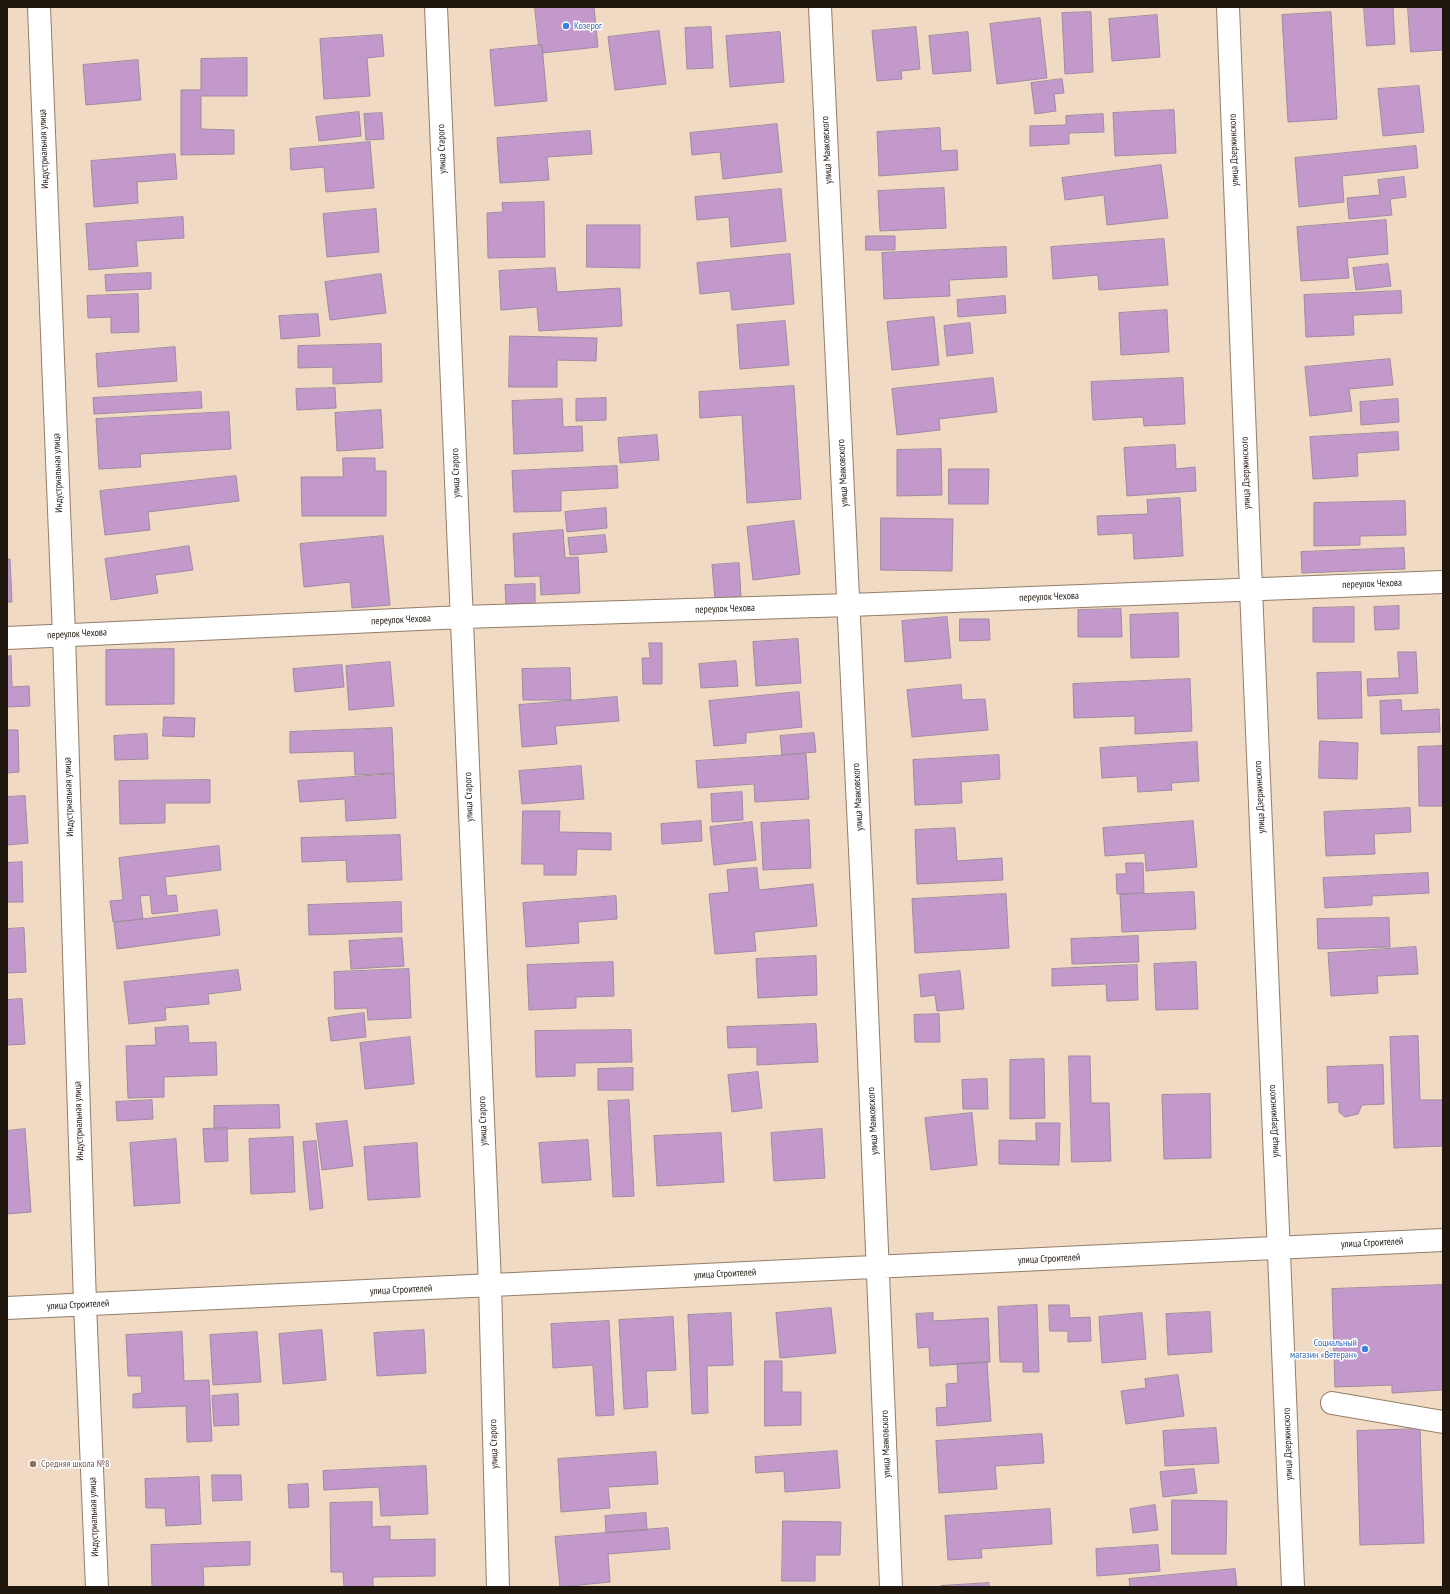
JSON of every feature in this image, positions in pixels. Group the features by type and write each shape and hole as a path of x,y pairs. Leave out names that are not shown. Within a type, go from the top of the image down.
{"street":[{"name":"Индустриальная улица","path":"38,7 64,635 85,1304 97,1587"},
{"name":"улица Старого","path":"436,7 490,1285 498,1587"},
{"name":"улица Маяковского","path":"820,7 850,605 879,1267 891,1587"},
{"name":"улица Дзержинского","path":"1228,7 1251,589 1294,1587"},
{"name":"переулок Чехова","path":"7,638 462,617 850,605 1443,582"},
{"name":"улица Строителей","path":"7,1308 1443,1240"},
{"path":"1332,1403 1443,1422"}],"building":[{"name":"Козерог","path":"535,7 594,7 598,47 543,53 542,45 539,46"},
{"path":"1364,7 1393,7 1395,44 1367,46"},
{"path":"1408,7 1443,7 1443,50 1411,52"},
{"path":"1091,12 1093,72 1065,74 1062,13"},
{"path":"1331,12 1337,119 1288,122 1282,15"},
{"path":"1157,15 1160,57 1112,61 1109,19"},
{"path":"1040,18 1047,78 997,84 990,24"},
{"path":"711,27 713,68 687,69 685,28"},
{"path":"916,27 920,69 901,71 902,79 877,81 872,31"},
{"path":"659,31 666,84 615,90 608,37"},
{"path":"780,32 784,82 730,87 726,36"},
{"path":"968,32 971,71 933,74 929,36"},
{"path":"382,35 384,56 367,58 370,96 324,99 320,39"},
{"path":"542,45 547,101 495,106 490,50"},
{"path":"247,58 247,96 201,96 201,129 234,130 234,154 181,155 181,90 201,90 201,59"},
{"path":"138,60 141,100 86,105 83,65"},
{"path":"1062,79 1064,93 1054,94 1056,111 1035,114 1031,83"},
{"path":"1419,86 1424,132 1383,136 1378,89"},
{"path":"1174,110 1176,153 1115,156 1113,113"},
{"path":"359,112 361,136 319,141 316,117"},
{"path":"382,113 384,139 366,140 364,114"},
{"path":"1103,114 1104,132 1069,133 1069,144 1030,146 1030,126 1066,125 1066,116"},
{"path":"777,124 782,172 723,179 720,152 692,155 690,133"},
{"path":"940,128 941,151 957,150 958,170 879,176 877,132"},
{"path":"590,131 592,154 547,157 549,180 500,183 497,138"},
{"path":"370,142 374,188 326,192 324,167 291,170 290,149"},
{"path":"1416,146 1418,168 1342,176 1344,202 1299,207 1295,158"},
{"path":"175,154 177,179 137,182 138,203 94,207 91,161"},
{"path":"1161,165 1168,218 1107,225 1104,195 1065,200 1062,178"},
{"path":"1404,177 1406,197 1390,199 1392,215 1349,219 1347,198 1380,195 1378,180"},
{"path":"944,188 946,228 880,231 878,191"},
{"path":"781,189 786,241 731,247 729,217 697,220 695,197"},
{"path":"544,202 545,257 488,258 487,213 503,212 502,203"},
{"path":"376,209 379,252 327,257 323,214"},
{"path":"183,217 184,238 136,241 138,266 89,270 86,224"},
{"path":"1386,220 1388,254 1347,258 1349,278 1301,281 1297,227"},
{"path":"587,225 640,225 640,268 587,267"},
{"path":"866,236 895,236 895,250 866,250"},
{"path":"1164,239 1168,285 1099,290 1098,275 1053,279 1051,247"},
{"path":"1006,247 1007,277 949,280 950,296 884,299 882,253"},
{"path":"790,254 794,304 732,310 730,291 700,294 697,263"},
{"path":"1388,264 1391,286 1356,290 1353,268"},
{"path":"555,268 557,292 620,288 622,326 539,331 537,307 501,310 499,271"},
{"path":"151,273 151,289 106,291 105,275"},
{"path":"381,274 386,313 330,320 325,282"},
{"path":"1401,291 1402,313 1353,315 1354,335 1306,337 1304,295"},
{"path":"138,294 139,332 111,333 111,317 88,318 87,296"},
{"path":"1005,296 1006,313 958,317 957,300"},
{"path":"1167,310 1169,352 1121,355 1119,313"},
{"path":"318,314 320,336 281,339 279,316"},
{"path":"934,317 939,365 892,370 887,322"},
{"path":"785,321 789,365 740,369 737,325"},
{"path":"970,323 973,353 947,356 944,326"},
{"path":"510,336 597,338 596,361 557,360 557,387 509,387"},
{"path":"381,344 382,382 333,384 333,367 298,368 298,346"},
{"path":"175,347 177,381 98,387 96,354"},
{"path":"1390,359 1393,385 1349,389 1352,411 1310,416 1305,367"},
{"path":"993,378 997,412 939,419 940,430 897,435 892,389"},
{"path":"1183,378 1185,424 1144,426 1143,417 1093,420 1091,382"},
{"path":"794,386 801,499 747,503 742,415 700,418 699,392"},
{"path":"335,388 336,408 297,410 296,389"},
{"path":"201,392 202,408 94,414 93,398"},
{"path":"606,398 606,420 576,421 576,399"},
{"path":"562,399 563,427 582,426 583,451 514,454 512,401"},
{"path":"1398,399 1399,422 1361,425 1360,402"},
{"path":"381,410 383,448 337,451 335,413"},
{"path":"229,412 231,449 140,454 141,467 99,469 96,419"},
{"path":"1398,432 1399,450 1357,453 1358,476 1313,479 1310,437"},
{"path":"657,435 659,460 620,463 618,438"},
{"path":"1175,445 1176,469 1195,467 1196,491 1127,496 1124,448"},
{"path":"941,449 942,495 897,496 897,450"},
{"path":"343,458 375,458 375,471 386,471 386,516 302,516 301,477 343,477"},
{"path":"617,466 618,488 561,491 561,511 514,512 512,471"},
{"path":"949,469 989,469 988,504 949,504"},
{"path":"236,476 239,501 148,512 150,530 105,535 100,491"},
{"path":"1180,498 1183,556 1134,559 1133,533 1098,535 1097,516 1148,514 1147,500"},
{"path":"1405,501 1406,535 1360,536 1360,545 1314,546 1314,503"},
{"path":"606,508 607,528 567,532 565,512"},
{"path":"881,518 953,519 952,571 881,570"},
{"path":"794,521 800,574 753,580 747,527"},
{"path":"563,530 565,558 578,557 580,593 541,595 540,576 515,577 513,534"},
{"path":"605,535 607,552 570,555 568,538"},
{"path":"383,536 390,605 352,608 350,582 304,587 300,544"},
{"path":"189,546 193,570 155,575 158,593 111,600 105,559"},
{"path":"1404,548 1405,569 1302,573 1301,552"},
{"path":"7,559 10,559 12,602 7,602"},
{"path":"739,563 741,596 715,599 712,565"},
{"path":"535,584 535,606 506,607 505,585"},
{"path":"1399,606 1399,629 1375,630 1374,607"},
{"path":"1354,607 1354,642 1313,642 1313,608"},
{"path":"1121,609 1122,637 1078,637 1078,610"},
{"path":"1178,613 1179,657 1131,658 1130,615"},
{"path":"947,617 951,658 905,662 902,621"},
{"path":"960,619 989,619 990,640 960,641"},
{"path":"798,639 801,683 756,686 753,642"},
{"path":"649,643 662,643 662,684 643,684 642,658 650,658"},
{"path":"174,649 174,704 106,705 106,650"},
{"path":"1398,652 1416,652 1418,693 1368,696 1367,679 1399,678"},
{"path":"11,656 12,687 29,686 30,706 7,707 7,657"},
{"path":"736,661 738,686 701,688 699,664"},
{"path":"390,662 394,706 349,710 346,666"},
{"path":"342,665 344,687 295,692 293,669"},
{"path":"570,668 571,700 523,700 522,669"},
{"path":"1361,672 1362,718 1318,719 1317,673"},
{"path":"1190,679 1192,731 1135,734 1135,716 1074,718 1073,684"},
{"path":"961,685 962,700 985,699 988,730 912,737 907,690"},
{"path":"799,692 802,727 746,733 746,743 714,746 709,701"},
{"path":"617,697 619,721 555,726 557,744 522,747 519,705"},
{"path":"1401,700 1402,711 1439,709 1440,732 1381,734 1380,701"},
{"path":"164,717 195,718 194,737 163,736"},
{"path":"392,728 394,773 355,775 354,751 290,753 290,732"},
{"path":"7,730 18,730 19,772 7,773"},
{"path":"814,733 816,752 782,755 780,736"},
{"path":"147,734 148,759 115,760 114,736"},
{"path":"1320,741 1358,743 1357,779 1319,778"},
{"path":"1197,742 1199,781 1171,783 1172,790 1138,792 1137,776 1102,778 1100,748"},
{"path":"1443,746 1443,806 1419,806 1418,747"},
{"path":"806,754 809,799 755,802 754,784 698,788 696,761"},
{"path":"999,755 1000,779 961,782 962,803 915,805 913,760"},
{"path":"581,766 584,799 522,804 519,771"},
{"path":"394,774 396,818 346,821 345,799 300,802 298,781"},
{"path":"210,780 210,803 165,803 165,823 120,824 119,781"},
{"path":"742,792 743,820 712,822 711,794"},
{"path":"25,796 28,843 7,845 7,797"},
{"path":"1410,808 1411,832 1374,834 1375,854 1326,856 1324,812"},
{"path":"523,811 560,811 559,832 611,833 611,850 577,849 576,875 544,875 544,864 522,864"},
{"path":"809,820 811,868 763,870 761,823"},
{"path":"701,821 702,841 662,844 661,824"},
{"path":"1193,821 1197,867 1146,871 1145,853 1105,856 1103,828"},
{"path":"752,822 756,860 714,865 710,827"},
{"path":"955,828 957,861 1002,858 1003,880 917,884 915,830"},
{"path":"400,835 402,880 347,882 346,860 302,862 301,838"},
{"path":"219,846 221,870 165,877 167,896 176,895 178,911 152,914 150,895 140,896 143,919 113,922 110,901 123,900 119,858"},
{"path":"22,862 23,902 7,902 7,863"},
{"path":"1126,863 1143,863 1144,893 1117,894 1116,874 1126,874"},
{"path":"757,868 759,890 813,884 817,926 754,932 756,951 715,954 709,894 729,892 727,870"},
{"path":"1428,873 1429,893 1372,896 1372,905 1325,908 1323,878"},
{"path":"1194,892 1196,929 1122,932 1120,895"},
{"path":"1006,894 1009,948 915,953 912,899"},
{"path":"616,896 617,919 578,922 579,943 526,947 523,903"},
{"path":"401,902 402,932 309,935 308,905"},
{"path":"217,910 220,935 117,949 114,923"},
{"path":"1389,918 1390,947 1318,949 1317,919"},
{"path":"24,928 26,972 7,973 7,929"},
{"path":"1138,936 1139,962 1072,964 1071,939"},
{"path":"402,938 404,966 351,969 349,941"},
{"path":"1416,947 1418,974 1377,976 1378,993 1331,996 1328,953"},
{"path":"816,956 817,995 758,998 756,959"},
{"path":"613,962 614,996 576,997 576,1008 529,1010 527,965"},
{"path":"1196,962 1198,1009 1156,1010 1154,964"},
{"path":"1137,965 1138,1000 1107,1001 1106,984 1052,986 1052,969"},
{"path":"409,969 411,1018 368,1020 367,1008 335,1009 334,972"},
{"path":"238,970 241,990 208,994 209,1004 165,1008 166,1020 129,1024 124,982"},
{"path":"960,971 964,1009 937,1011 935,995 921,997 919,975"},
{"path":"22,999 25,1044 7,1045 7,1000"},
{"path":"364,1013 366,1037 331,1041 328,1018"},
{"path":"939,1014 940,1042 915,1042 914,1015"},
{"path":"816,1024 818,1062 757,1065 757,1047 728,1048 727,1027"},
{"path":"188,1026 189,1043 216,1042 217,1075 164,1077 164,1097 128,1098 126,1046 156,1045 155,1028"},
{"path":"631,1030 632,1062 575,1063 575,1076 536,1077 535,1031"},
{"path":"1418,1036 1420,1100 1443,1100 1443,1146 1394,1148 1390,1037"},
{"path":"410,1037 414,1084 365,1089 360,1043"},
{"path":"1069,1056 1090,1056 1091,1103 1109,1103 1111,1161 1072,1162"},
{"path":"1044,1059 1045,1118 1010,1119 1010,1060"},
{"path":"1383,1065 1384,1104 1362,1105 1358,1114 1345,1117 1339,1112 1339,1102 1328,1103 1327,1067"},
{"path":"633,1068 633,1090 598,1090 598,1069"},
{"path":"758,1072 762,1108 732,1112 728,1075"},
{"path":"987,1079 988,1109 963,1109 962,1080"},
{"path":"1210,1094 1211,1158 1164,1159 1162,1095"},
{"path":"152,1100 153,1119 117,1121 116,1102"},
{"path":"629,1100 634,1196 613,1197 608,1101"},
{"path":"279,1105 280,1128 214,1129 214,1106"},
{"path":"972,1113 977,1165 931,1170 925,1118"},
{"path":"347,1121 353,1166 322,1170 316,1124"},
{"path":"1036,1123 1060,1123 1059,1165 999,1164 999,1140 1036,1141"},
{"path":"227,1128 228,1161 205,1162 203,1129"},
{"path":"25,1129 31,1212 7,1214 7,1131"},
{"path":"822,1129 825,1178 774,1181 771,1133"},
{"path":"721,1133 724,1182 657,1186 654,1136"},
{"path":"293,1137 295,1192 251,1194 249,1139"},
{"path":"176,1139 180,1203 134,1206 130,1143"},
{"path":"588,1140 591,1180 542,1183 539,1143"},
{"path":"316,1141 323,1208 310,1210 303,1142"},
{"path":"417,1143 420,1197 368,1200 364,1147"},
{"path":"1443,1285 1443,1390 1392,1393 1392,1385 1335,1387 1332,1289"},
{"path":"1037,1305 1039,1372 1023,1372 1023,1362 1000,1362 998,1307"},
{"path":"1049,1305 1069,1305 1070,1318 1090,1317 1091,1341 1068,1342 1068,1331 1050,1331"},
{"path":"831,1308 836,1353 780,1358 776,1313"},
{"path":"1210,1312 1212,1352 1168,1355 1166,1314"},
{"path":"731,1313 733,1365 707,1366 708,1413 692,1414 688,1315"},
{"path":"933,1313 933,1321 988,1318 990,1362 930,1366 929,1347 918,1348 916,1314"},
{"path":"1142,1313 1146,1359 1102,1363 1099,1317"},
{"path":"673,1317 676,1370 646,1371 648,1407 624,1409 619,1320"},
{"path":"609,1321 614,1415 596,1416 593,1365 553,1368 551,1324"},
{"path":"322,1330 326,1380 283,1384 279,1334"},
{"path":"424,1330 426,1373 377,1376 374,1333"},
{"path":"182,1332 184,1381 209,1380 212,1441 187,1442 186,1406 133,1408 133,1394 142,1393 141,1376 128,1376 126,1335"},
{"path":"257,1332 261,1382 213,1385 210,1335"},
{"path":"765,1361 782,1361 782,1392 801,1392 801,1425 765,1426"},
{"path":"987,1362 991,1421 937,1426 936,1408 947,1407 946,1384 958,1383 957,1364"},
{"path":"1178,1375 1184,1416 1126,1424 1121,1391 1146,1388 1145,1379"},
{"path":"238,1394 239,1425 214,1426 212,1396"},
{"path":"1216,1428 1219,1463 1165,1466 1163,1431"},
{"path":"1420,1429 1424,1543 1360,1545 1357,1431"},
{"path":"1042,1434 1044,1463 995,1466 997,1489 939,1493 936,1441"},
{"path":"837,1451 840,1488 785,1492 784,1471 756,1473 755,1457"},
{"path":"656,1452 658,1484 608,1487 610,1508 561,1512 558,1459"},
{"path":"426,1466 428,1514 381,1516 379,1487 324,1490 323,1471"},
{"path":"1194,1469 1197,1493 1163,1497 1160,1472"},
{"path":"212,1475 241,1475 242,1500 213,1501"},
{"path":"199,1477 201,1524 166,1526 165,1508 146,1508 145,1479"},
{"path":"308,1484 309,1507 289,1508 288,1485"},
{"path":"1172,1500 1227,1501 1226,1554 1172,1554"},
{"path":"372,1502 372,1527 390,1526 390,1540 435,1539 435,1576 373,1577 373,1587 344,1587 343,1572 331,1572 330,1503"},
{"path":"1155,1505 1158,1530 1133,1533 1130,1509"},
{"path":"1050,1509 1052,1544 981,1549 982,1558 948,1560 945,1516"},
{"path":"646,1513 647,1530 606,1533 605,1516"},
{"path":"783,1521 841,1522 840,1555 815,1555 815,1581 782,1581"},
{"path":"668,1528 670,1549 608,1554 610,1582 560,1587 555,1537"},
{"path":"250,1542 250,1565 203,1567 204,1587 152,1587 151,1545"},
{"path":"1158,1545 1160,1571 1097,1576 1096,1549"},
{"path":"1235,1569 1237,1587 1130,1587 1129,1579"},
{"path":"989,1583 989,1587 941,1587 941,1586"}],"place":[{"name":"Козерог","path":"566,26"},
{"name":"Социальный магазин «Ветеран»","path":"1365,1349"},
{"name":"Средняя школа №8","path":"33,1464"}]}
